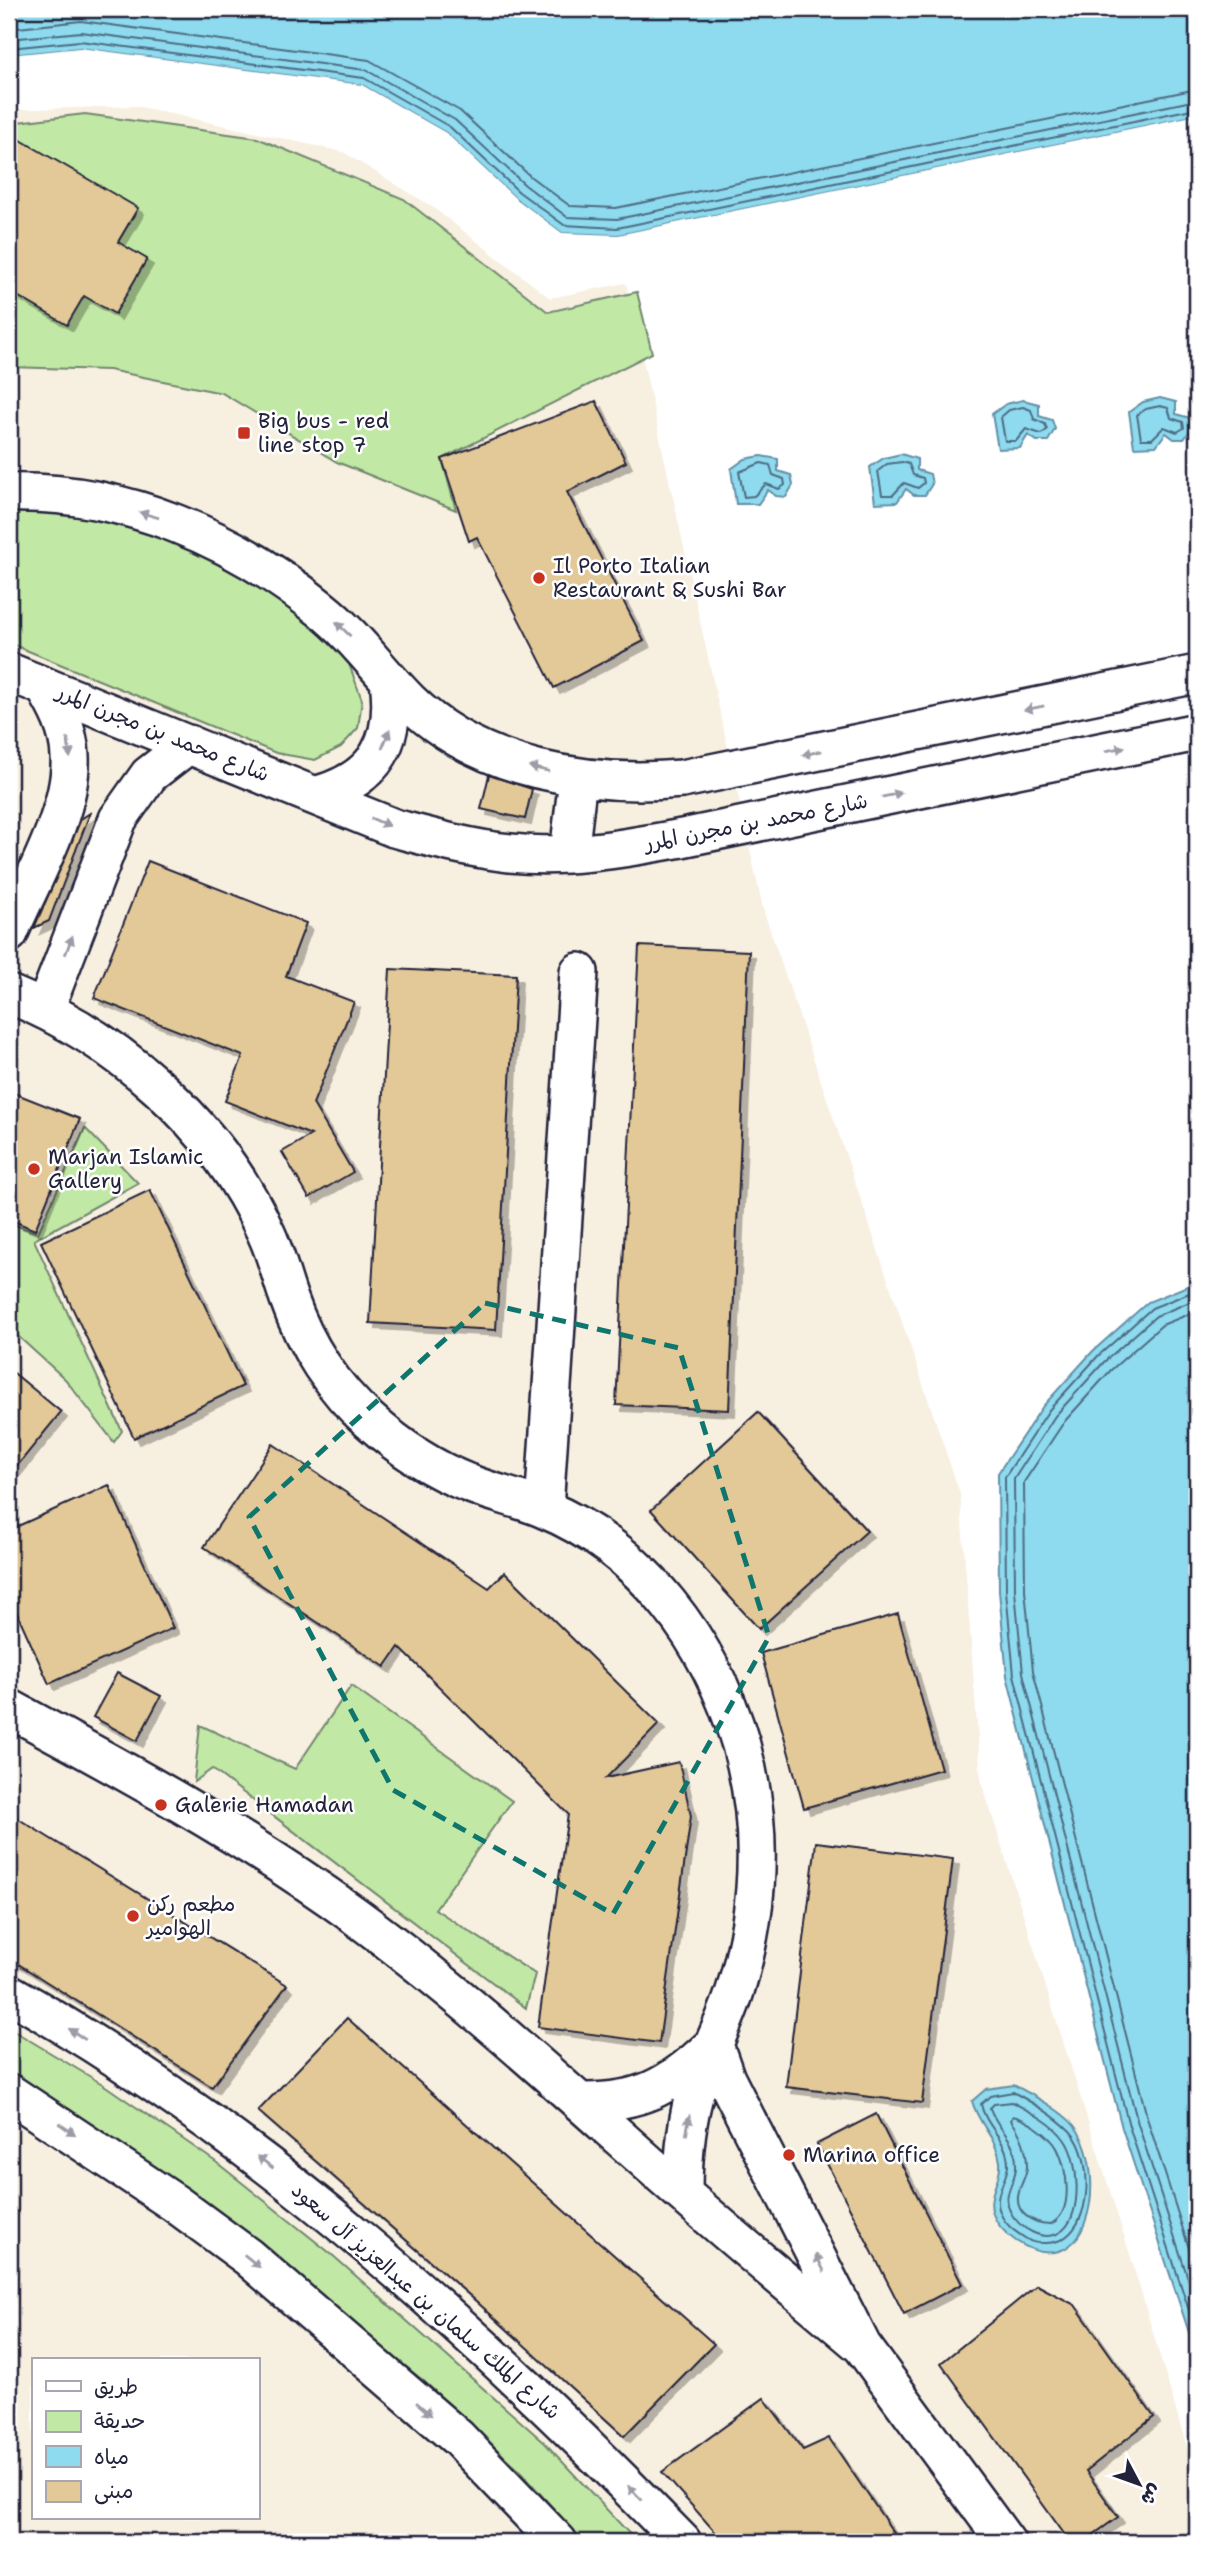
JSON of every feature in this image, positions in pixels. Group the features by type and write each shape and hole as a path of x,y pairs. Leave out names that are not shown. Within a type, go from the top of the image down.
{"street":[{"path":"9,493 64,496 112,504 203,534 246,555 323,611 411,703 465,739 526,766 578,778 608,782 682,779 1197,674"},
{"name":"شارع محمد بن مجرن المرر","path":"9,672 394,828 455,844 512,853 569,854 682,838 1197,732"},
{"path":"318,795 339,789 358,778 373,763 384,744 391,723 389,680"},
{"path":"9,933 56,823 70,776 66,730 44,686"},
{"path":"44,1009 118,819 149,775 189,744"},
{"path":"569,854 578,778"},
{"path":"544,1509 579,972"},
{"path":"9,994 44,1009 149,1080 205,1135 228,1165 259,1219 279,1264 292,1306 315,1355 339,1390 368,1420 437,1470 472,1485 544,1509 578,1525 633,1565 678,1614 721,1690 741,1745 753,1802 757,1883 744,1957 697,2086 691,2113 682,2193"},
{"path":"9,1707 172,1797 321,1893 434,1976 862,2346"},
{"name":"شارع الملك سلمان بن عبدالعزيز آل سعود","path":"9,1993 52,2018 247,2148 301,2190 486,2350 595,2453 682,2542"},
{"path":"581,2102 608,2103 659,2089 682,2075 714,2045"},
{"path":"714,2045 726,2079 862,2346 1006,2542"},
{"path":"9,2093 176,2204 258,2266 458,2438 558,2542"}],"highlighted area":[{"path":"485,1303 679,1348 769,1637 613,1914 393,1790 249,1517"}],"shaded area":[{"path":"136,106 343,152 431,206 550,298 626,283 763,909 960,1494 981,1780 1131,2258 1195,2475 1197,2542 9,2542 9,110"}],"green space":[{"path":"85,114 257,138 404,199 548,312 637,292 652,353 442,459 456,510 337,462 222,393 109,370 9,367 9,123"},
{"path":"9,496 175,527 310,619 349,664 362,700 358,728 341,747 315,760 276,753 9,643"},
{"path":"85,1128 138,1183 34,1240 122,1431 114,1442 65,1379 9,1328 9,1223 38,1233"},
{"path":"351,1686 512,1801 435,1909 535,1974 526,2008 212,1769 194,1782 200,1725 295,1769"},
{"path":"9,2028 104,2085 216,2162 330,2253 545,2443 637,2542 583,2542 521,2472 425,2382 313,2293 9,2075"}],"water":[{"path":"9,9 1197,9 1197,115 618,235 562,233 515,198 446,133 362,85 80,48 9,55"},
{"path":"1160,398 1176,402 1176,414 1190,418 1192,428 1184,439 1174,439 1166,433 1156,446 1134,447 1129,412 1143,402"},
{"path":"1023,400 1039,404 1039,416 1052,420 1055,429 1048,441 1037,441 1028,435 1020,448 998,449 992,414 1006,404"},
{"path":"901,454 917,459 917,470 930,474 932,484 925,495 914,495 906,489 897,502 875,503 870,467 884,458"},
{"path":"761,456 778,459 778,471 791,475 793,485 786,497 776,496 768,490 758,504 736,504 731,469 745,459"},
{"path":"1197,1282 1197,2357 1122,2128 1007,1676 999,1591 998,1473 1043,1406 1093,1351 1148,1302"},
{"path":"1014,2085 1049,2105 1073,2124 1087,2152 1091,2175 1090,2200 1085,2222 1075,2240 1061,2251 1041,2252 1016,2241 1002,2229 991,2207 1000,2162 995,2146 972,2101 986,2089"}],"pier":[{"path":"80,48 362,85 446,133 515,198 562,233 618,235 1197,115 1197,118 618,238 562,236 512,200 444,136 361,88 79,51 9,59 9,55"}],"building":[{"path":"19,139 138,208 118,242 147,259 115,314 84,296 67,325 9,291 9,156"},
{"path":"596,401 626,462 567,492 644,641 554,688 477,537 469,541 442,459"},
{"path":"489,775 532,789 525,819 481,809"},
{"path":"90,813 49,921 34,928 81,819"},
{"path":"148,861 306,923 286,976 354,1002 313,1104 353,1172 309,1198 282,1152 311,1135 225,1101 243,1056 94,998"},
{"path":"639,946 749,951 729,1410 616,1405"},
{"path":"390,969 516,975 496,1330 370,1323"},
{"name":"Marjan Islamic Gallery","path":"9,1091 80,1119 35,1230 9,1219"},
{"path":"150,1190 243,1386 134,1438 41,1242"},
{"path":"9,1369 61,1412 9,1476"},
{"path":"758,1412 867,1531 759,1629 651,1510"},
{"path":"273,1444 489,1588 505,1572 659,1724 606,1778 679,1762 691,1816 659,2043 538,2027 568,1814 399,1647 385,1667 204,1547"},
{"path":"109,1485 173,1628 49,1684 9,1595 9,1530"},
{"path":"898,1614 941,1769 804,1808 761,1653"},
{"path":"117,1673 161,1696 137,1741 93,1717"},
{"path":"9,1813 287,1985 212,2087 9,1958"},
{"path":"816,1842 953,1859 922,2103 786,2087"},
{"path":"347,2018 714,2344 624,2436 476,2301 258,2111"},
{"path":"876,2114 962,2284 904,2314 817,2144"},
{"path":"1037,2285 1075,2305 1154,2417 1086,2471 1118,2517 1083,2542 1070,2542 941,2363"},
{"path":"764,2398 803,2450 829,2438 900,2542 724,2542 662,2472"}],"place":[{"name":"Big bus - red line stop 7","path":"244,433"},
{"name":"Il Porto Italian Restaurant & Sushi Bar","path":"539,578"},
{"name":"Marjan Islamic Gallery","path":"34,1169"},
{"name":"Galerie Hamadan","path":"161,1805"},
{"name":"مطعم ركن الهوامير","path":"133,1916"},
{"name":"Marina office","path":"789,2155"}]}
